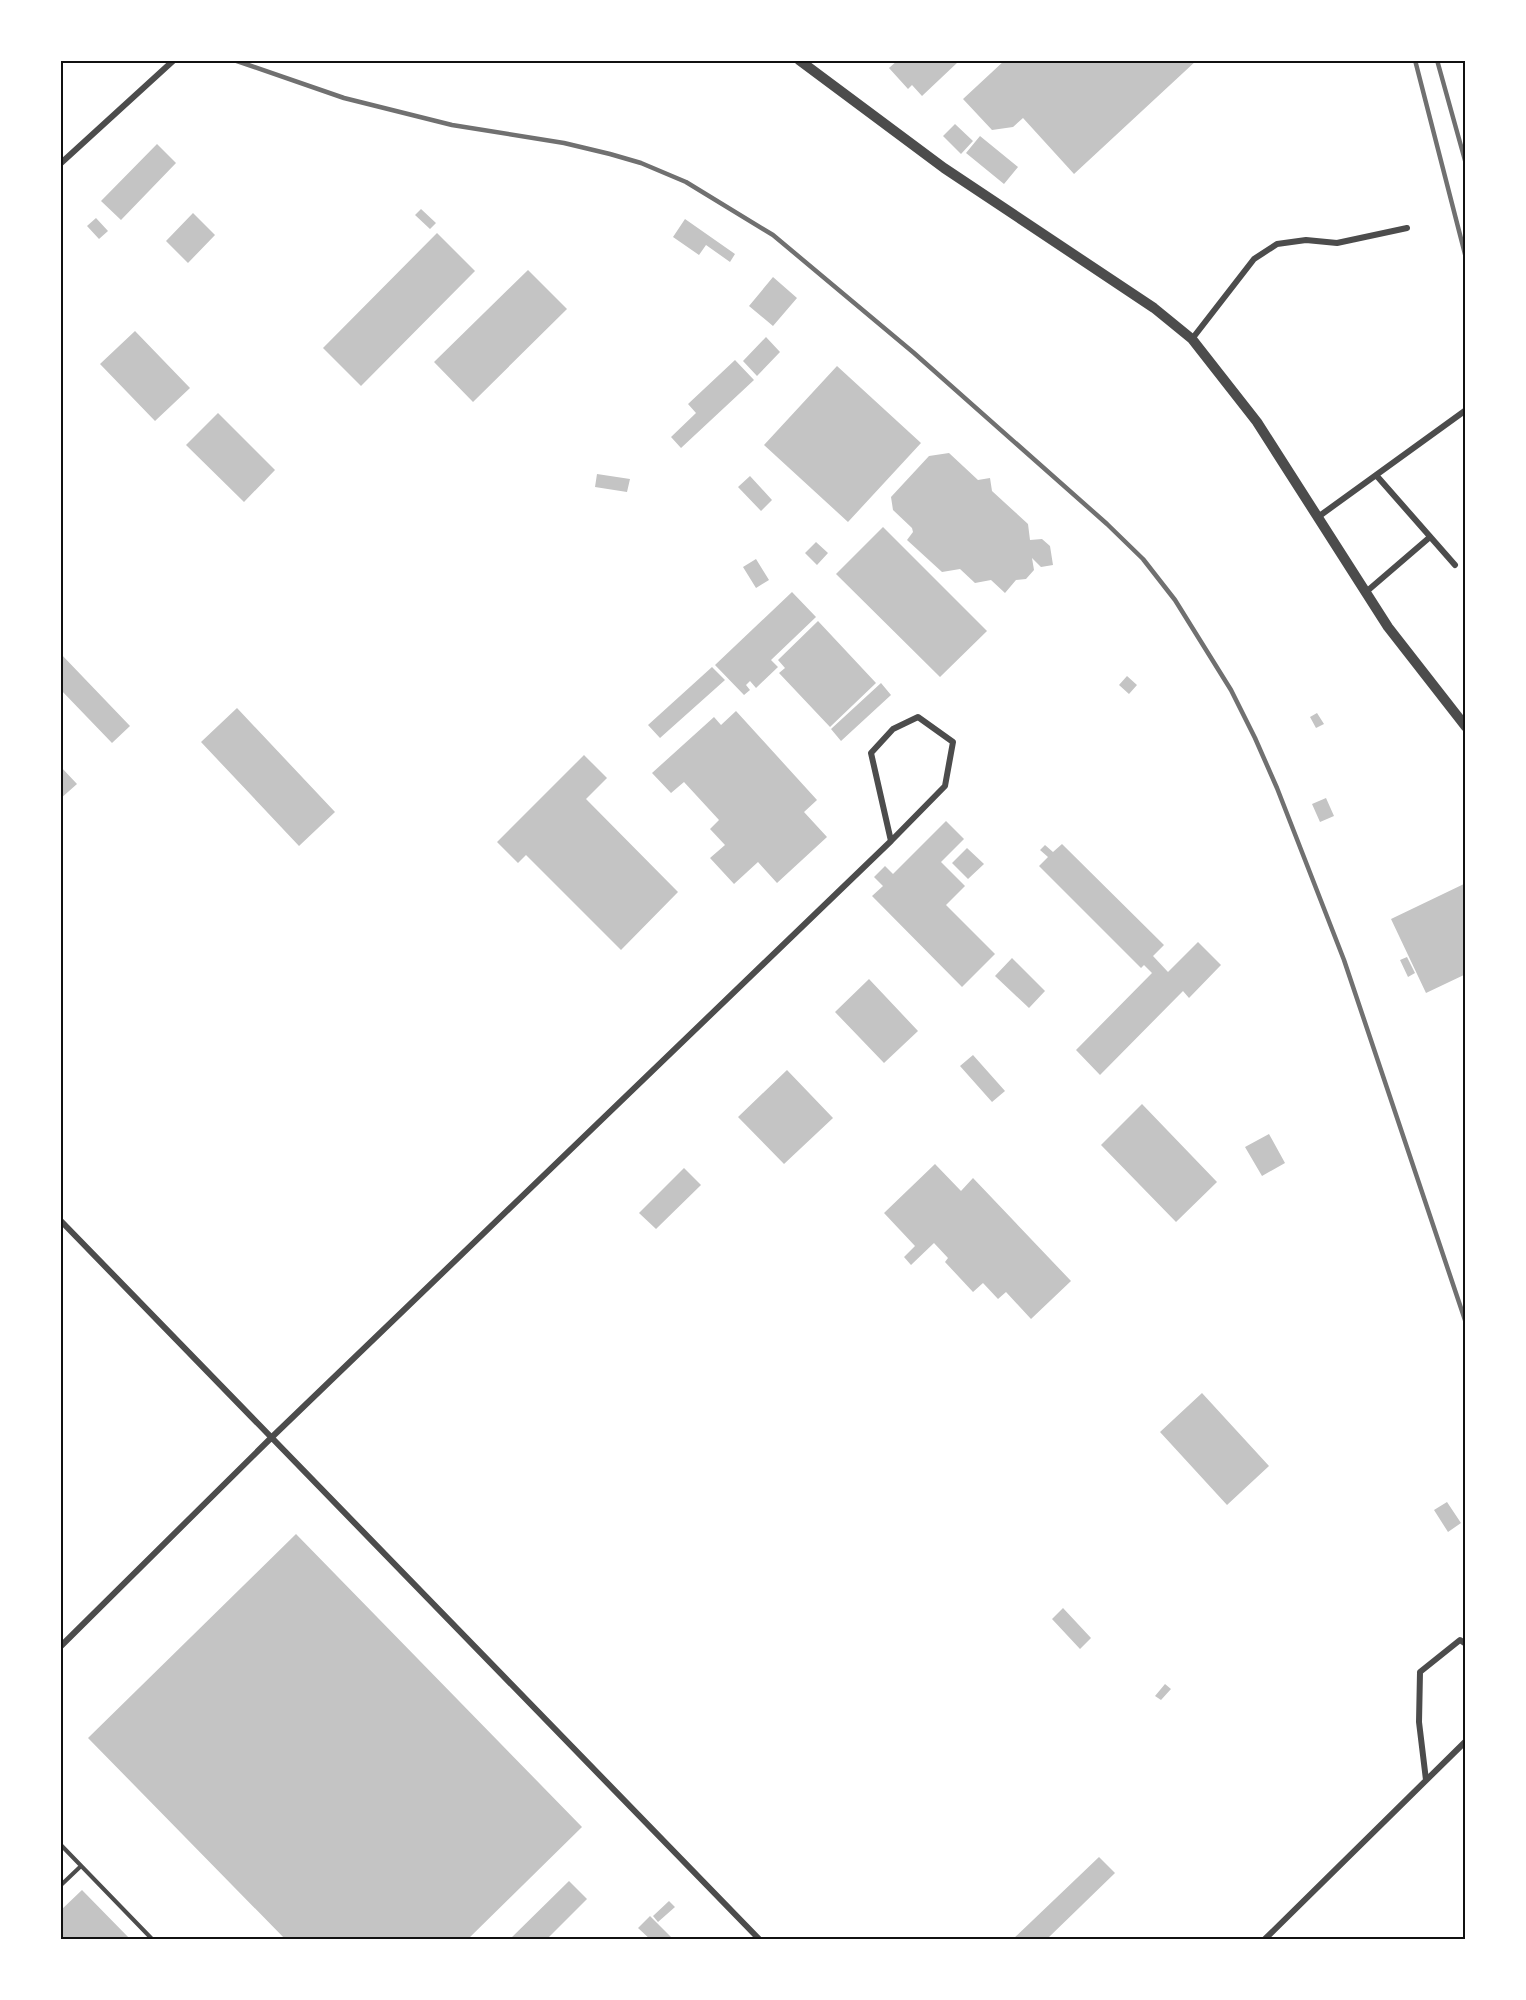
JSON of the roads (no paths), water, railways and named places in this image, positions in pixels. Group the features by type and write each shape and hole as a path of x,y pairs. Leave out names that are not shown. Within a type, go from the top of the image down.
{"street":[{"path":"60,164 174,60"},
{"path":"799,60 945,168 1154,308 1192,339 1257,422 1388,627 1466,727"},
{"path":"1192,339 1254,259 1277,244 1306,240 1337,243 1407,228"},
{"path":"1318,517 1466,410"},
{"path":"1376,475 1455,565"},
{"path":"1366,592 1430,537"},
{"path":"60,1647 272,1438 891,842 945,786 954,741 918,717 893,729 871,753 891,842"},
{"path":"60,1220 760,1940"},
{"path":"1426,1780 1419,1722 1420,1671 1460,1640 1466,1644"},
{"path":"1264,1940 1466,1741"}],"lane":[{"path":"60,1844 153,1940"},
{"path":"60,1886 81,1866"}],"railway":[{"path":"234,60 344,98 452,125 564,143 610,154 641,163 686,182 773,235 914,353 1107,524 1143,559 1175,600 1231,690 1277,788 1344,960 1466,1323"},
{"path":"1415,60 1466,258"},
{"path":"1437,60 1466,164"}]}
